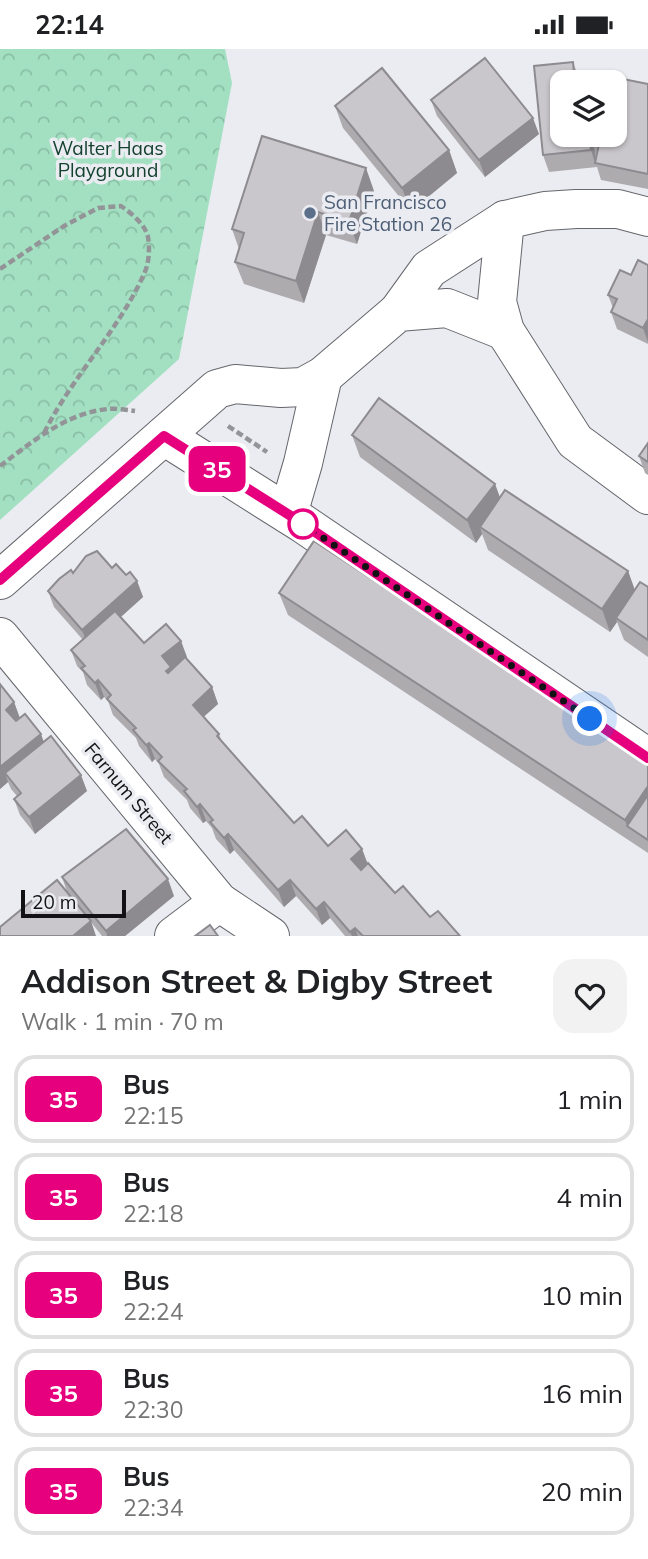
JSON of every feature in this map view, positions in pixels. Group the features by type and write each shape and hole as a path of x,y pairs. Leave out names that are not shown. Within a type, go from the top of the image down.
{"street":[{"path":"0,580 217,389 235,384 303,387 323,376 398,312 429,269 505,220 545,211 576,209 618,209 648,217"},
{"path":"505,220 497,302 505,331 575,441 648,495"},
{"path":"398,312 447,308 505,331"},
{"path":"288,514 323,376"},
{"path":"164,436 288,514 648,758"},
{"name":"Farnum Street","path":"0,637 219,902 270,936"},
{"path":"174,936 219,902"}],"path":[{"path":"0,269 64,226 99,208 121,206 134,216 148,234 149,255 146,272 60,403 44,433"},
{"path":"0,466 44,433 76,417 108,408 135,411"},
{"path":"222,421 274,457"}],"green space":[{"name":"Walter Haas Playground","path":"0,49 225,49 232,83 179,359 0,520"}],"building":[{"path":"485,58 533,118 479,160 431,100"},
{"path":"573,62 574,70 550,70 550,147 591,147 591,150 543,155 534,66"},
{"path":"382,68 449,150 402,188 335,106"},
{"path":"627,80 648,84 648,174 595,163 598,147 627,147"},
{"name":"San Francisco Fire Station 26","path":"262,136 366,168 349,222 318,212 296,281 235,262 244,233 232,229"},
{"path":"638,260 648,265 648,319 643,328 611,312 617,299 608,295 620,270 631,275"},
{"path":"379,398 495,484 467,520 352,435"},
{"path":"648,443 648,462 639,456"},
{"path":"505,490 628,571 602,609 480,527"},
{"path":"314,541 648,761 648,786 625,820 279,593"},
{"path":"97,551 112,568 116,564 126,575 130,572 137,581 82,630 48,591 71,570 73,573 86,556"},
{"path":"640,582 648,587 648,640 616,618"},
{"path":"115,611 144,643 166,624 181,641 162,656 171,667 166,671 168,673 185,657 212,687 193,705 294,823 302,816 328,846 346,830 362,849 351,859 361,870 368,863 395,893 403,886 430,917 438,911 460,936 363,936 355,928 350,932 324,902 316,909 290,880 278,890 228,834 224,838 210,822 213,820 200,804 197,807 184,791 187,789 158,761 162,757 149,743 146,745 133,730 136,728 107,699 111,695 98,680 95,683 81,668 85,666 71,650"},
{"path":"0,684 14,702 6,710 16,721 25,714 41,734 0,767"},
{"path":"51,736 81,775 29,817 14,799 21,793 5,773"},
{"path":"648,795 648,840 627,826"},
{"path":"126,829 168,879 106,931 62,877"},
{"path":"57,880 91,921 73,936 0,936 0,927"},
{"path":"210,925 218,936 195,936"}],"bus line":[{"name":"35","path":"0,580 164,436 302,523 648,758"}],"place":[{"name":"San Francisco Fire Station 26","path":"310,213"}],"route":[{"path":"303,524 590,719"}]}
